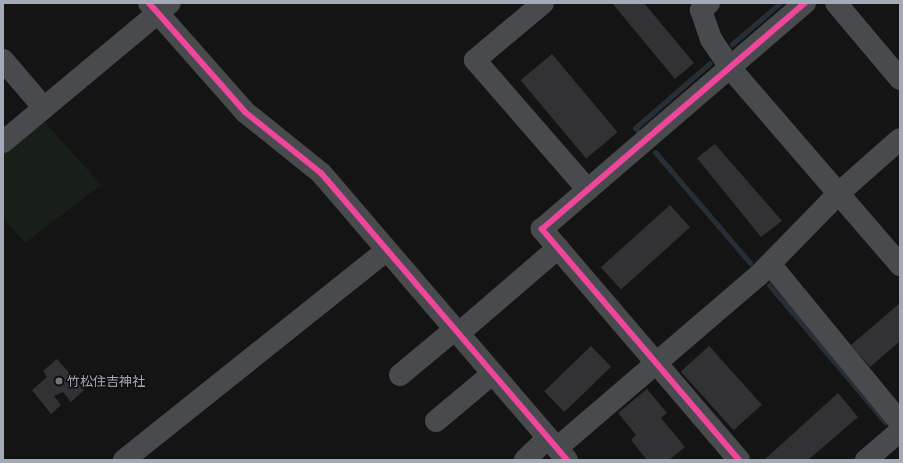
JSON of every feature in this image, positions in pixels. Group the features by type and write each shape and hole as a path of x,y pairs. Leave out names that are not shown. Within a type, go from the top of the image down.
{"street":[{"path":"542,3 474,60 588,190"},
{"path":"739,460 656,365 542,229 731,69 805,3"},
{"path":"836,3 900,79"},
{"path":"702,5 711,39 731,69 900,265"},
{"path":"3,142 159,7 245,112 322,173 386,251 558,449"},
{"path":"3,60 44,108"},
{"path":"524,460 558,449 770,264 839,193 900,139"},
{"path":"400,375 456,332 558,248"},
{"path":"124,460 386,251"},
{"path":"770,264 900,422"},
{"path":"436,422 492,374"},
{"path":"866,460 900,431"}],"shaded area":[{"path":"43,120 101,185 25,243 3,218 3,153"}],"building":[{"path":"612,3 644,3 694,63 675,79"},
{"path":"552,54 618,132 586,158 521,80"},
{"path":"715,144 782,221 761,237 697,158"},
{"path":"670,205 690,227 621,290 601,267"},
{"path":"900,303 900,341 870,367 851,345"},
{"path":"591,346 611,367 564,412 544,391"},
{"path":"709,346 762,405 734,430 681,371"},
{"path":"57,359 84,390 71,402 63,392 54,396 61,405 51,414 32,390 47,377 43,371"},
{"path":"647,389 667,413 661,418 685,447 669,460 647,460 631,440 636,435 618,413"},
{"path":"838,393 858,417 808,460 764,460"}],"waterway":[{"path":"732,44 780,3"},
{"path":"637,130 635,128 710,63"},
{"path":"655,152 750,263"},
{"path":"769,285 885,422"}],"cycle path":[{"path":"149,3 245,112 321,173 567,460"},
{"path":"739,460 542,229 805,3"}],"place":[{"name":"竹松住吉神社","path":"59,381"}]}
